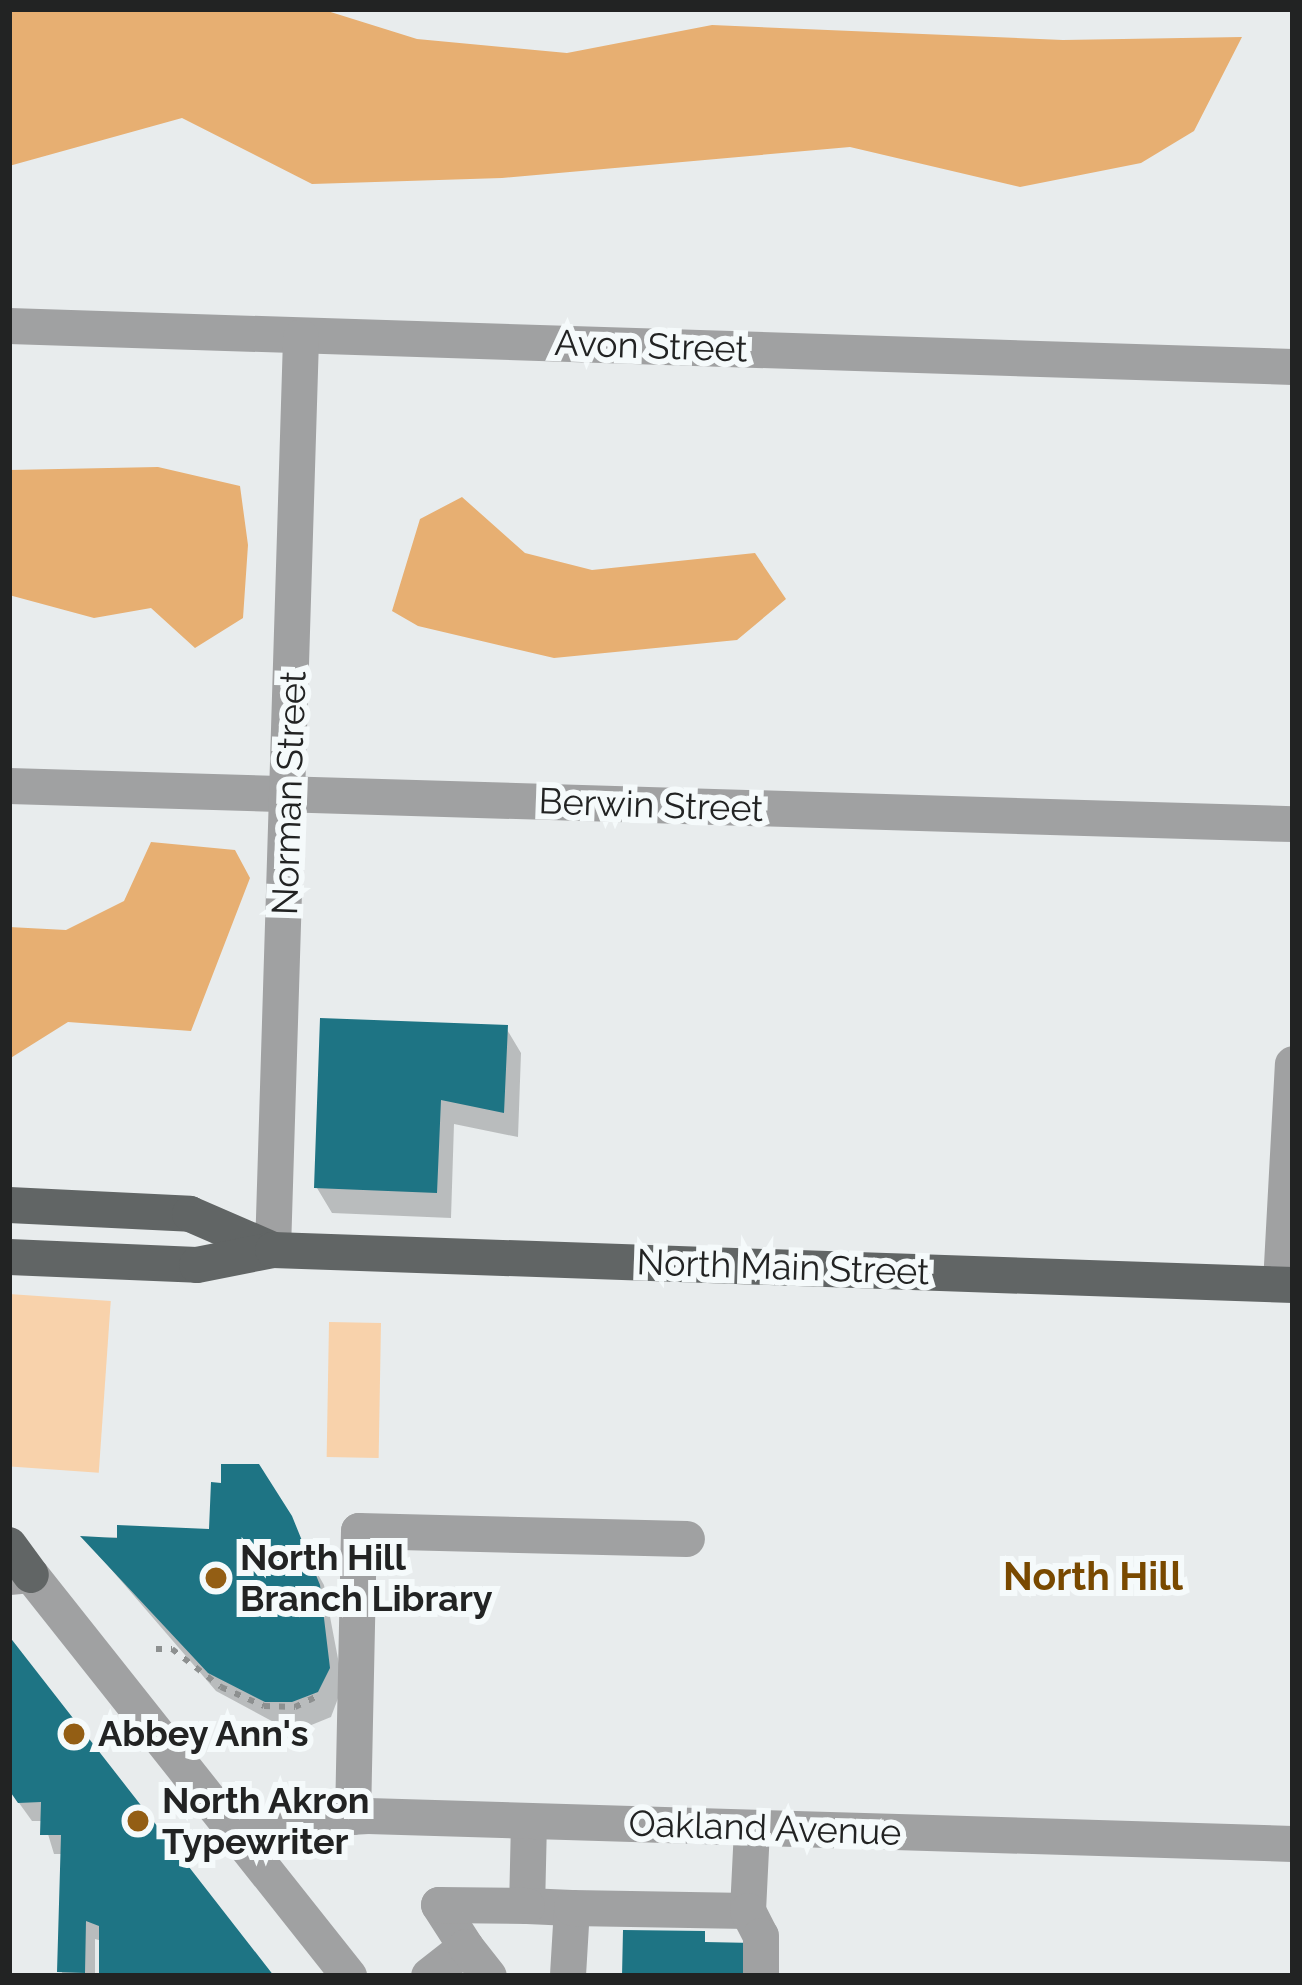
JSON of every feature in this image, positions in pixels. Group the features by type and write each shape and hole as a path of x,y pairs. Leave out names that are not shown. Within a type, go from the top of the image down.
{"main road":[{"name":"North Main Street","path":"9,1205 190,1214 273,1250"},
{"name":"North Main Street","path":"9,1257 197,1264 273,1250 1287,1284"},
{"path":"9,1545 20,1576"}],"street":[{"name":"Avon Street","path":"9,326 1293,367"},
{"name":"Norman Street","path":"273,1250 301,337"},
{"name":"Berwin Street","path":"9,786 1293,824"},
{"path":"1287,1284 1293,1064"},
{"path":"353,1817 359,1531 687,1539"},
{"path":"20,1576 241,1839 349,1976"},
{"name":"Oakland Avenue","path":"241,1839 295,1820 353,1817 1293,1844"},
{"path":"527,1906 529,1822"},
{"path":"752,1828 748,1911 761,1936 761,1976"},
{"path":"429,1976 477,1962 439,1905 748,1911"},
{"path":"568,1976 572,1907"}],"path":[{"path":"156,1649 172,1649 221,1687 265,1706 295,1707 325,1691"}],"shaded area":[{"path":"9,9 321,9 417,39 567,53 712,25 1063,40 1242,37 1194,131 1141,163 1020,187 850,147 502,178 312,184 182,118 9,166"},
{"path":"158,467 240,486 248,545 243,618 195,648 151,608 94,618 9,595 9,470"},
{"path":"462,497 525,553 592,570 755,553 786,599 737,640 554,658 418,626 392,611 420,519"},
{"path":"151,842 235,850 250,878 191,1031 68,1022 9,1059 9,927 66,930 124,901"},
{"path":"9,1294 111,1301 99,1473 9,1466"},
{"path":"329,1322 381,1323 379,1458 327,1457"}],"building":[{"path":"320,1018 508,1025 504,1113 441,1100 437,1193 314,1188"},
{"name":"North Hill Branch Library","path":"221,1464 259,1464 292,1516 320,1585 330,1668 318,1692 292,1702 265,1702 208,1673 80,1536 117,1538 117,1525 209,1529 211,1482 221,1483"},
{"path":"9,1636 274,1976 99,1976 99,1926 86,1921 85,1973 57,1972 61,1835 40,1835 41,1802 18,1803 9,1790"},
{"path":"623,1930 705,1931 705,1942 754,1943 753,1976 622,1976"}],"place":[{"name":"North Hill Branch Library","path":"216,1578"},
{"name":"Abbey Ann's","path":"74,1734"},
{"name":"North Akron Typewriter","path":"138,1821"}],"district":[{"name":"North Hill","path":"1093,1576"}]}
